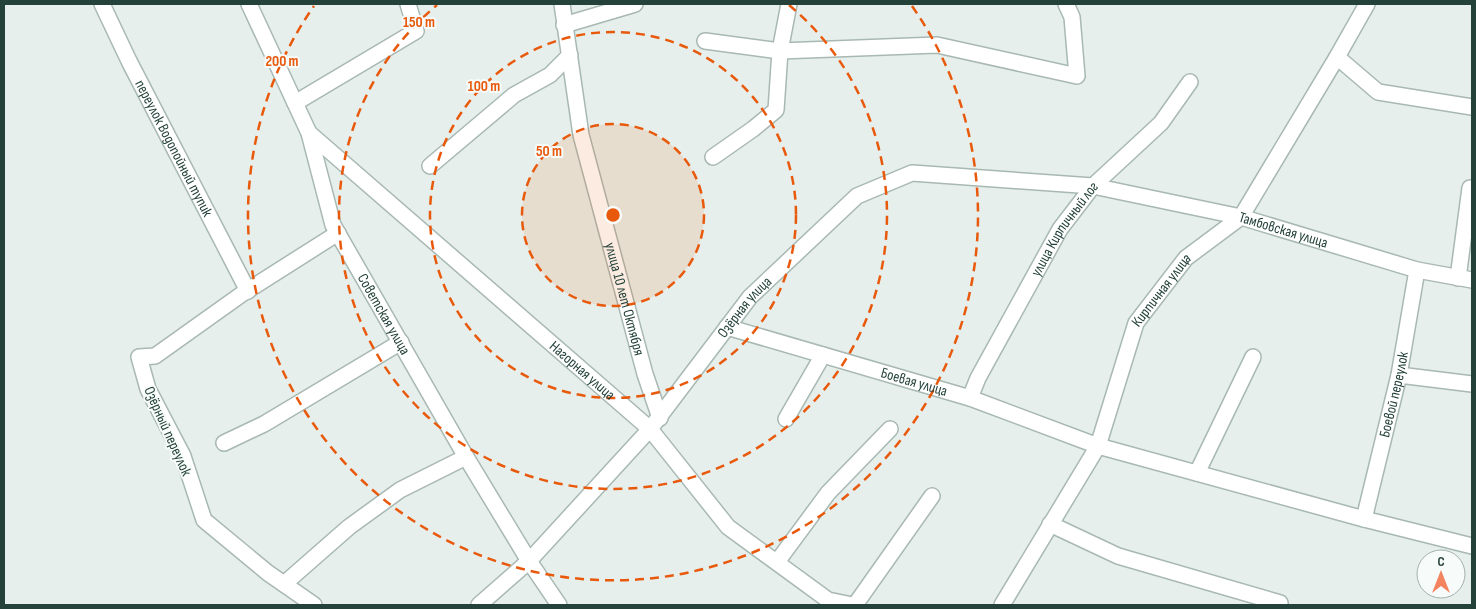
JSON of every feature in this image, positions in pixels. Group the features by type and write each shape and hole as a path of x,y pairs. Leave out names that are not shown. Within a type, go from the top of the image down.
{"street":[{"name":"переулок Водопойный тупик","path":"102,4 248,291"},
{"name":"Советская улица","path":"249,4 309,133 333,224 466,457 529,561 559,605"},
{"path":"295,103 416,31 408,4"},
{"name":"улица 10 лет Октября","path":"562,4 581,135 645,374 655,423"},
{"path":"564,25 635,4"},
{"path":"712,157 754,129 776,110 780,51 789,4"},
{"path":"705,41 780,51 937,45 1077,76 1072,17 1066,4"},
{"name":"Кирпичная улица","path":"1002,605 1098,446 1136,323 1186,258 1241,217 1367,4"},
{"path":"430,166 514,95 550,75 570,55"},
{"path":"1337,57 1378,92 1472,107"},
{"name":"улица Кирпичный лог","path":"970,398 978,378 1060,229 1093,186 1162,123 1190,82"},
{"name":"Нагорная улица","path":"309,133 655,423 728,527 777,562 827,602 853,605"},
{"name":"Озёрная улица","path":"478,605 529,561 655,423 750,297 857,196 912,173 1093,186"},
{"name":"Тамбовская улица","path":"1093,186 1241,217 1417,270 1465,279"},
{"path":"1465,279 1470,188"},
{"path":"248,291 338,233"},
{"name":"Боевой переулок","path":"1364,519 1399,375 1417,270"},
{"name":"Озёрный переулок","path":"248,291 155,356 139,357 148,389 183,456 204,520 268,573 314,605"},
{"name":"Боевая улица","path":"728,327 970,398 1098,446 1364,519 1472,546"},
{"path":"224,443 264,424 401,342"},
{"path":"786,419 823,355"},
{"path":"1198,473 1254,357"},
{"path":"1399,375 1472,384"},
{"path":"777,562 828,493 890,429"},
{"path":"284,584 349,526 400,490 466,457"},
{"path":"853,605 932,496"},
{"path":"1050,524 1118,556 1280,603"}]}
